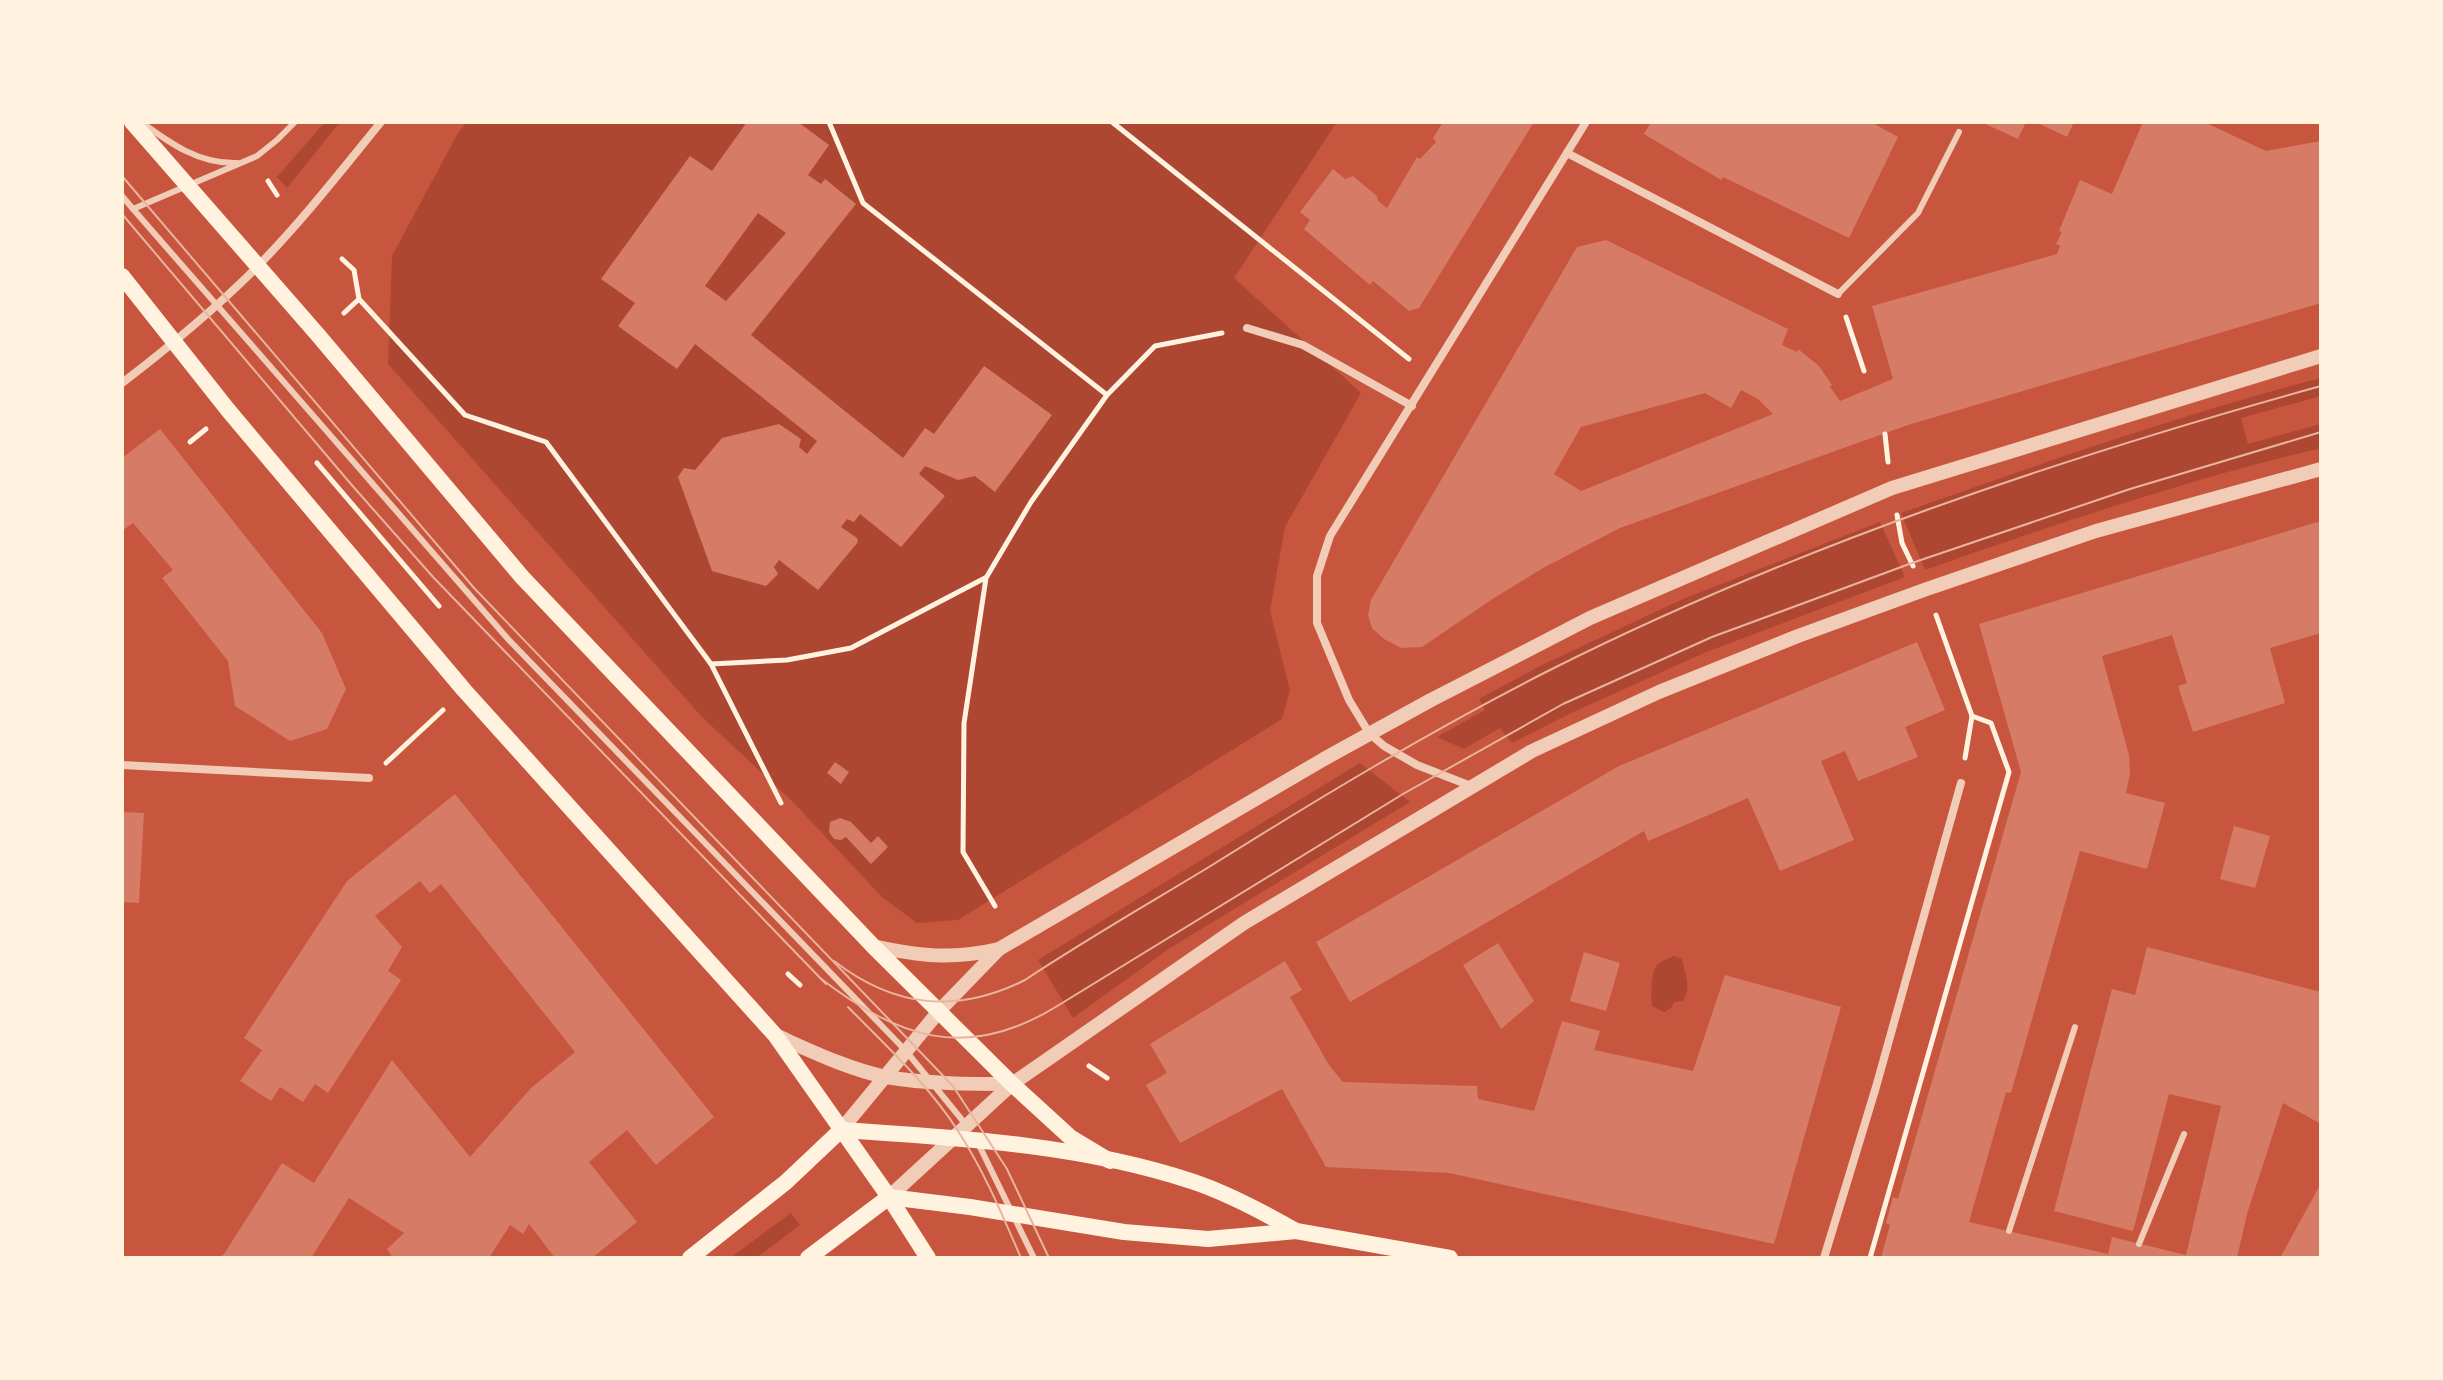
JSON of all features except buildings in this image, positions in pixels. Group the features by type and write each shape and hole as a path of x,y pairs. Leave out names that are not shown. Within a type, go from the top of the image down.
{"main road":[{"path":"132,122 318,335 522,577 873,946 1060,1129 1110,1161"},
{"path":"122,276 228,410 464,690 775,1035 928,1258"},
{"path":"690,1258 786,1182 841,1130 966,1135 1110,1161 1194,1182 1296,1231"},
{"path":"808,1258 889,1197 1014,1213 1124,1232 1208,1239 1296,1231 1450,1258"}],"street":[{"path":"122,383 175,342 257,267 334,182 381,122"},
{"path":"1471,786 1417,765 1384,746 1369,733 1349,700 1317,623 1317,576 1330,536 1586,122"},
{"path":"1567,153 1838,294"},
{"path":"1247,328 1303,345 1412,406"},
{"path":"841,1130 940,1010 999,949 1369,733 1590,618 1892,488 2321,356"},
{"path":"889,1197 966,1135 1012,1084 1244,923 1532,751 1659,692 1924,590 2096,531 2321,469"},
{"path":"122,765 369,778"},
{"path":"1824,1258 1876,1087 1961,783"},
{"path":"873,946 922,956 970,955 999,949"},
{"path":"775,1035 831,1060 886,1077 1012,1084"}],"lane":[{"path":"141,122 193,156 220,164 241,163"},
{"path":"133,209 257,156 295,122"},
{"path":"1838,294 1918,213 1959,132"},
{"path":"122,196 508,639 906,1051 966,1135 1014,1213 1034,1258"},
{"path":"2009,1231 2075,1027"},
{"path":"2139,1244 2184,1134"}],"path":[{"path":"829,122 863,203 1107,395"},
{"path":"1112,122 1429,375"},
{"path":"268,181 277,195"},
{"path":"342,259 354,270 359,299 465,415 546,442 711,664 784,810"},
{"path":"1838,294 1864,371"},
{"path":"344,313 359,299"},
{"path":"995,906 963,852 964,723 986,578 1031,502 1107,395 1155,346 1247,328"},
{"path":"190,442 209,426"},
{"path":"315,462 439,606"},
{"path":"1902,543 1943,631 1972,716 1961,783"},
{"path":"711,664 787,660 851,648 986,578"},
{"path":"369,778 464,690"},
{"path":"1870,1258 2009,772 1991,723 1972,716"},
{"path":"788,974 803,983 794,991"},
{"path":"1089,1066 1107,1078"}],"shaded area":[{"path":"325,122 340,122 287,188 277,177"},
{"path":"467,122 1337,122 1234,278 1361,393 1285,527 1270,611 1290,690 1282,719 958,920 917,923 882,897 793,802 702,717 388,364 392,256 458,133"},
{"path":"2321,378 2321,396 2241,418 2248,444 2321,424 2321,448 2122,504 1925,570 1901,513 2162,424"},
{"path":"1880,522 1905,577 1704,653 1512,743 1500,728 1464,749 1437,737 1485,710 1479,699 1540,666 1683,599"},
{"path":"1360,763 1410,802 1167,950 1073,1018 1038,960"},
{"path":"1674,956 1682,959 1687,990 1683,1001 1674,1002 1664,1012 1652,1006 1653,974 1658,964"},
{"path":"791,1213 800,1225 756,1258 730,1258"}],"tram line":[{"path":"122,176 474,588 953,1086 1007,1169 1049,1258"},
{"path":"122,214 433,577 826,984"},
{"path":"834,961 857,977 903,997 951,1001 1000,991 1025,980 1417,741 1503,694 1639,627 1733,586 1926,510 2123,444 2321,386"},
{"path":"820,978 876,1015 904,1028 932,1035 961,1038 1021,1025 1054,1008 1403,794 1563,704 1712,637 1912,563 2130,489 2321,432"},
{"path":"848,1007 906,1066 947,1114 984,1177 1021,1258"}]}
